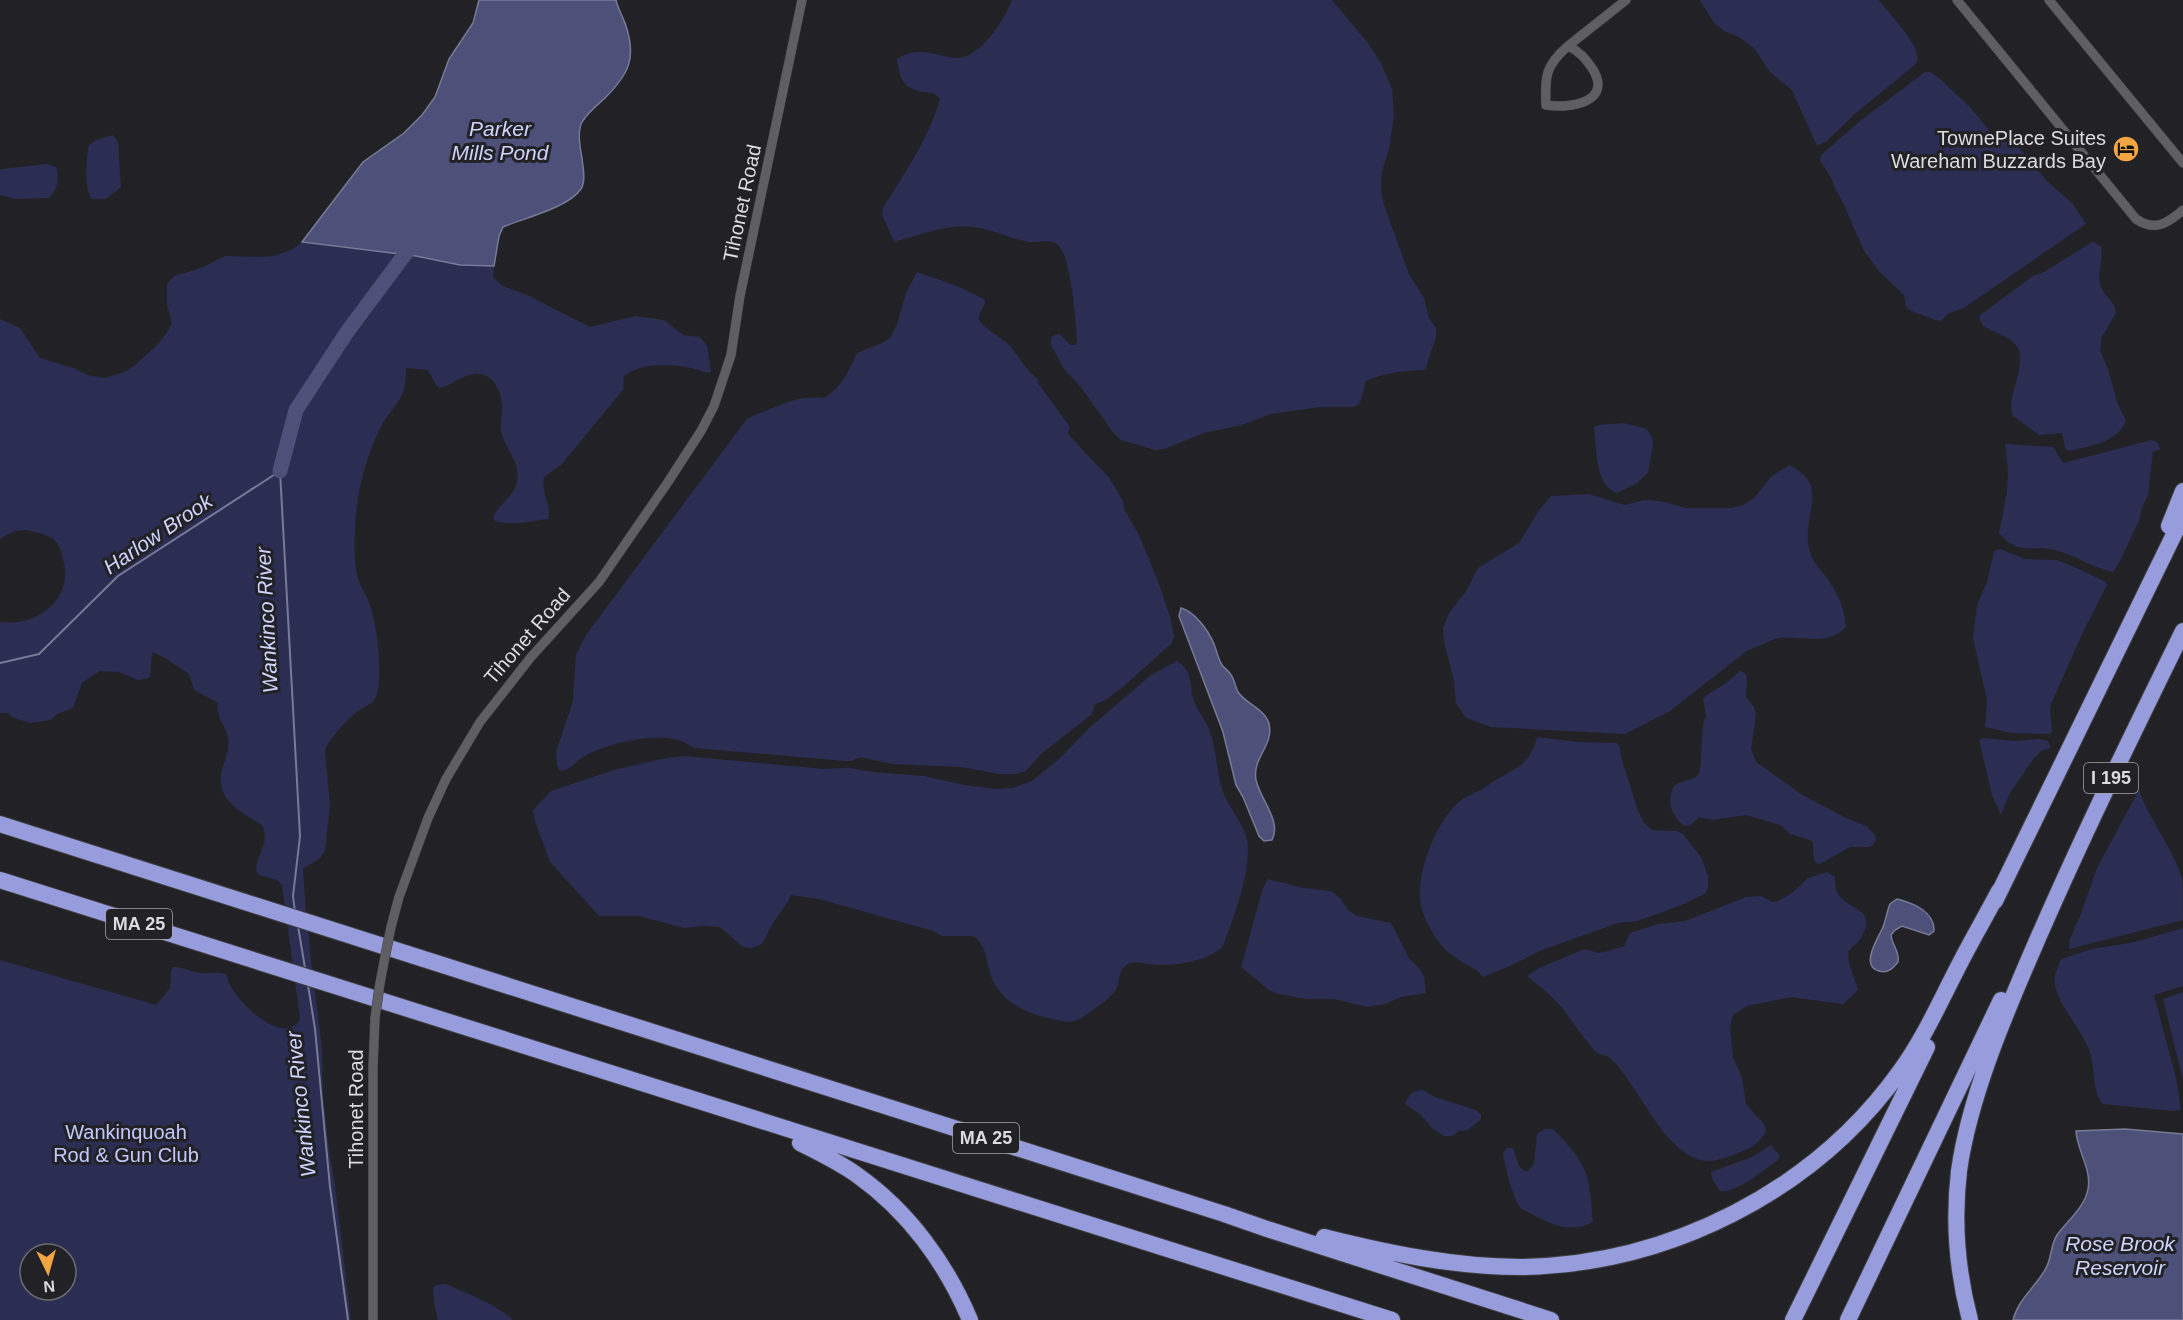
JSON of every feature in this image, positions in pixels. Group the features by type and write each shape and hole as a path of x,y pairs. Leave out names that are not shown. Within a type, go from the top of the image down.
{"highway":[{"path":"2131,621 2183,491"},
{"name":"I 195","path":"1999,891 2183,516"},
{"name":"I 195","path":"2043,926 2089,822 2183,631"},
{"name":"MA 25","path":"0,824 1551,1320"},
{"name":"MA 25","path":"0,880 1392,1320"},
{"path":"1224,1214 1269,1221 1346,1242 1408,1255 1462,1264 1496,1266 1546,1266 1596,1260 1648,1248 1700,1230 1750,1204 1792,1178 1833,1146 1871,1108 1900,1071 1922,1037 1999,891"},
{"path":"1793,1320 1965,969 1999,891"},
{"path":"1848,1320 2007,988 2043,926"},
{"path":"1970,1320 1962,1286 1956,1241 1960,1169 1970,1124 1988,1064 2014,993 2043,926"},
{"path":"760,1122 843,1165 893,1205 914,1227 937,1258 970,1320"}],"street":[{"name":"Tihonet Road","path":"374,1320 373,1067 375,1018 384,962 399,897 428,818 446,779 480,722 545,640 599,582 663,490 701,431 714,406 731,355 740,296 802,0"},
{"path":"1568,46 1582,55 1598,81 1595,92 1586,101 1569,107 1546,105 1547,70 1556,56 1568,46 1626,0"},
{"path":"1957,0 2136,219 2145,224 2159,226 2170,221 2183,210"},
{"path":"2049,0 2183,163"}],"green space":[{"path":"1012,0 1332,0 1367,42 1381,63 1392,89 1394,115 1389,149 1382,172 1381,190 1384,205 1409,274 1424,298 1429,318 1436,328 1436,337 1425,370 1388,374 1366,381 1360,403 1354,407 1320,407 1271,414 1242,425 1204,433 1164,449 1155,450 1121,440 1112,431 1080,386 1064,369 1050,343 1052,336 1059,334 1071,345 1076,345 1077,340 1070,276 1059,246 1049,241 1029,242 986,229 969,227 937,230 894,242 882,215 883,208 923,142 940,99 934,93 918,91 907,85 900,75 897,59 919,52 956,58 965,57 982,45 998,27"},
{"path":"1700,0 1879,0 1915,47 1917,61 1827,141 1817,146 1792,90 1770,72 1754,48 1714,23"},
{"path":"1925,72 1938,77 1970,107 1993,135 2016,144 2048,182 2073,204 2086,224 1962,309 1949,313 1941,321 1906,307 1904,295 1879,271 1864,251 1831,178 1820,160 1821,155 1860,121"},
{"path":"113,135 118,142 121,187 106,199 92,199 87,182 89,145 96,140"},
{"path":"47,164 56,167 58,175 56,188 49,198 16,199 0,195 0,170"},
{"name":"Wankinquoah Rod & Gun Club","path":"302,242 416,256 460,265 494,266 493,277 503,286 529,296 590,327 635,316 664,320 683,335 700,337 707,346 711,372 665,365 642,368 624,376 623,390 561,465 544,477 548,519 513,523 493,520 494,515 515,488 518,476 501,432 500,395 495,384 486,376 470,375 440,388 428,370 406,368 406,380 401,397 373,444 359,492 354,553 358,578 374,620 379,660 379,685 374,700 344,724 325,750 330,805 325,851 320,858 303,869 307,928 322,1048 323,1096 328,1143 351,1320 0,1320 0,960 156,1005 170,988 173,967 198,973 226,974 233,990 245,1005 270,1024 279,1028 289,1028 297,1024 300,1018 282,885 277,880 259,875 256,871 265,837 262,825 231,804 222,789 222,770 228,742 219,717 218,703 194,690 189,674 153,652 149,678 138,680 119,672 100,671 82,683 73,708 57,714 51,720 30,723 12,717 8,713 0,713 0,622 26,620 38,616 57,600 65,577 61,551 54,540 28,530 15,531 0,539 0,319 20,328 40,358 73,368 87,375 104,378 133,367 166,334 172,323 167,305 167,284 174,276 201,268 225,256 274,256 291,250"},
{"path":"2092,242 2101,246 2100,284 2114,305 2116,313 2102,337 2100,350 2117,402 2126,421 2117,434 2110,439 2068,451 2065,448 2062,433 2039,435 2013,416 2012,398 2020,358 2018,349 2010,340 1983,326 1979,316 2033,276 2044,272"},
{"path":"917,272 957,286 984,299 985,303 978,318 980,322 1010,346 1038,379 1038,383 1070,427 1068,434 1110,479 1123,501 1124,509 1138,533 1158,581 1170,617 1174,636 1172,643 1124,686 1104,701 1095,704 1092,714 1041,754 1026,771 1016,774 999,774 962,767 892,764 860,757 852,761 845,761 694,748 680,741 656,737 603,748 560,771 556,752 573,701 576,655 586,635 746,420 789,402 825,398 831,393 844,378 857,353 890,338 897,324 906,293"},
{"path":"1623,423 1647,429 1652,437 1653,445 1648,473 1637,483 1617,493 1610,489 1600,474 1594,427"},
{"path":"2152,440 2157,442 2160,449 2153,452 2148,495 2139,521 2113,572 2055,550 2013,545 1999,533 2007,492 2008,468 2005,444 2053,447 2063,463"},
{"path":"1789,465 1802,473 1812,493 1808,527 1810,552 1815,563 1831,584 1841,605 1846,627 1839,633 1831,637 1814,639 1779,638 1748,650 1670,711 1625,734 1491,727 1466,718 1456,703 1443,628 1449,613 1466,591 1478,568 1519,543 1539,510 1551,496 1588,494 1625,505 1645,500 1660,501 1686,508 1732,508 1743,505 1754,498 1771,477"},
{"path":"2000,549 2025,559 2056,560 2106,582 2107,585 2051,704 2052,732 2049,734 2011,733 1985,727 1987,700 1973,638 1977,605 1987,582 1994,551"},
{"path":"1177,661 1186,669 1190,679 1194,701 1211,733 1223,792 1248,842 1245,875 1239,900 1222,948 1199,959 1182,963 1129,964 1121,971 1117,988 1113,994 1083,1017 1070,1022 1022,1009 1007,999 995,985 984,949 973,936 942,936 933,931 819,899 791,895 762,944 752,948 743,947 720,927 684,928 639,916 599,916 550,862 535,821 533,810 551,791 614,770 683,756 824,769 849,768 924,776 996,789 1013,788 1032,781 1151,675"},
{"path":"1739,671 1744,672 1747,677 1746,697 1754,707 1756,714 1751,749 1756,762 1801,794 1866,826 1875,835 1876,840 1873,845 1850,847 1820,864 1814,859 1813,843 1810,840 1790,834 1780,825 1746,815 1712,820 1699,817 1691,825 1684,826 1676,817 1670,801 1672,790 1675,785 1695,778 1699,772 1706,716 1703,698 1726,683"},
{"path":"1537,737 1579,742 1617,743 1638,811 1644,823 1652,830 1677,831 1683,834 1701,857 1708,876 1708,887 1705,894 1679,906 1637,921 1618,923 1542,950 1483,977 1448,952 1434,936 1420,902 1422,873 1430,846 1451,810 1459,802 1522,764 1531,753"},
{"path":"1983,738 2014,741 2040,739 2048,741 2051,748 2041,751 2031,762 2010,793 2001,815 1992,795 1979,740"},
{"path":"2139,790 2182,878 2183,920 2069,949 2070,939 2097,868"},
{"path":"1827,872 1835,877 1836,889 1843,900 1859,910 1866,919 1862,937 1848,952 1849,963 1858,990 1843,1004 1791,997 1747,1006 1733,1015 1730,1026 1733,1057 1742,1078 1746,1104 1764,1124 1766,1131 1752,1146 1730,1156 1707,1161 1692,1157 1678,1147 1653,1118 1621,1070 1609,1057 1595,1051 1555,1000 1527,976 1539,968 1585,949 1598,953 1624,946 1630,933 1658,924 1685,921 1746,897 1761,896 1776,902 1792,893 1808,878"},
{"path":"1268,879 1303,888 1331,891 1340,898 1348,910 1357,916 1391,923 1409,958 1424,977 1426,993 1401,997 1385,1004 1367,1007 1334,999 1306,999 1269,990 1241,967 1263,888"},
{"path":"2183,928 2183,986 2154,995 2176,1078 2181,1110 2103,1104 2095,1087 2088,1047 2062,1004 2055,986 2055,976 2061,959 2092,949 2135,942"},
{"path":"2183,992 2183,1080 2163,999"},
{"path":"1423,1090 1435,1097 1476,1110 1481,1115 1481,1119 1468,1130 1459,1131 1452,1136 1444,1136 1405,1104 1411,1094"},
{"path":"1545,1129 1553,1129 1574,1152 1585,1171 1593,1222 1578,1227 1564,1227 1542,1220 1519,1206 1509,1180 1503,1153 1507,1148 1513,1148 1519,1166 1524,1171 1528,1171 1534,1163 1537,1134"},
{"path":"1771,1145 1780,1156 1778,1160 1742,1185 1727,1191 1720,1191 1712,1179 1711,1172 1752,1157"},
{"path":"446,1284 490,1304 513,1320 438,1320 433,1288 436,1285"}],"water":[{"name":"Parker Mills Pond","path":"479,0 616,0 629,38 630,57 619,82 592,109 580,126 579,140 584,174 581,189 575,196 556,207 503,227 499,236 494,266 460,265 416,256 302,242 363,162 404,133 422,115 435,97 449,59 473,23"},
{"path":"1181,608 1196,617 1205,628 1221,663 1232,677 1238,692 1264,715 1269,724 1269,739 1257,765 1256,780 1274,825 1272,840 1264,841 1259,836 1236,785 1223,732 1179,616"},
{"path":"1897,899 1922,909 1931,919 1934,931 1929,935 1902,926 1895,930 1891,935 1898,962 1888,971 1882,972 1873,968 1870,958 1890,904"},
{"name":"Rose Brook Reservoir","path":"2125,1129 2183,1134 2183,1320 2013,1320 2019,1306 2047,1266 2057,1235 2080,1208 2086,1196 2088,1174 2076,1131"}],"waterway":[{"name":"Wankinco River","path":"280,471 296,410 347,332 417,238"},
{"name":"Wankinco River","path":"0,663 39,654 118,576 280,471 300,836 293,896 295,912"},
{"name":"Wankinco River","path":"298,926 305,968"},
{"name":"Wankinco River","path":"308,985 315,1029 330,1187 348,1320"}],"place":[{"name":"TownePlace Suites Wareham Buzzards Bay","path":"2126,149"}],"water label":[{"name":"Harlow Brook","path":"158,534"}]}
